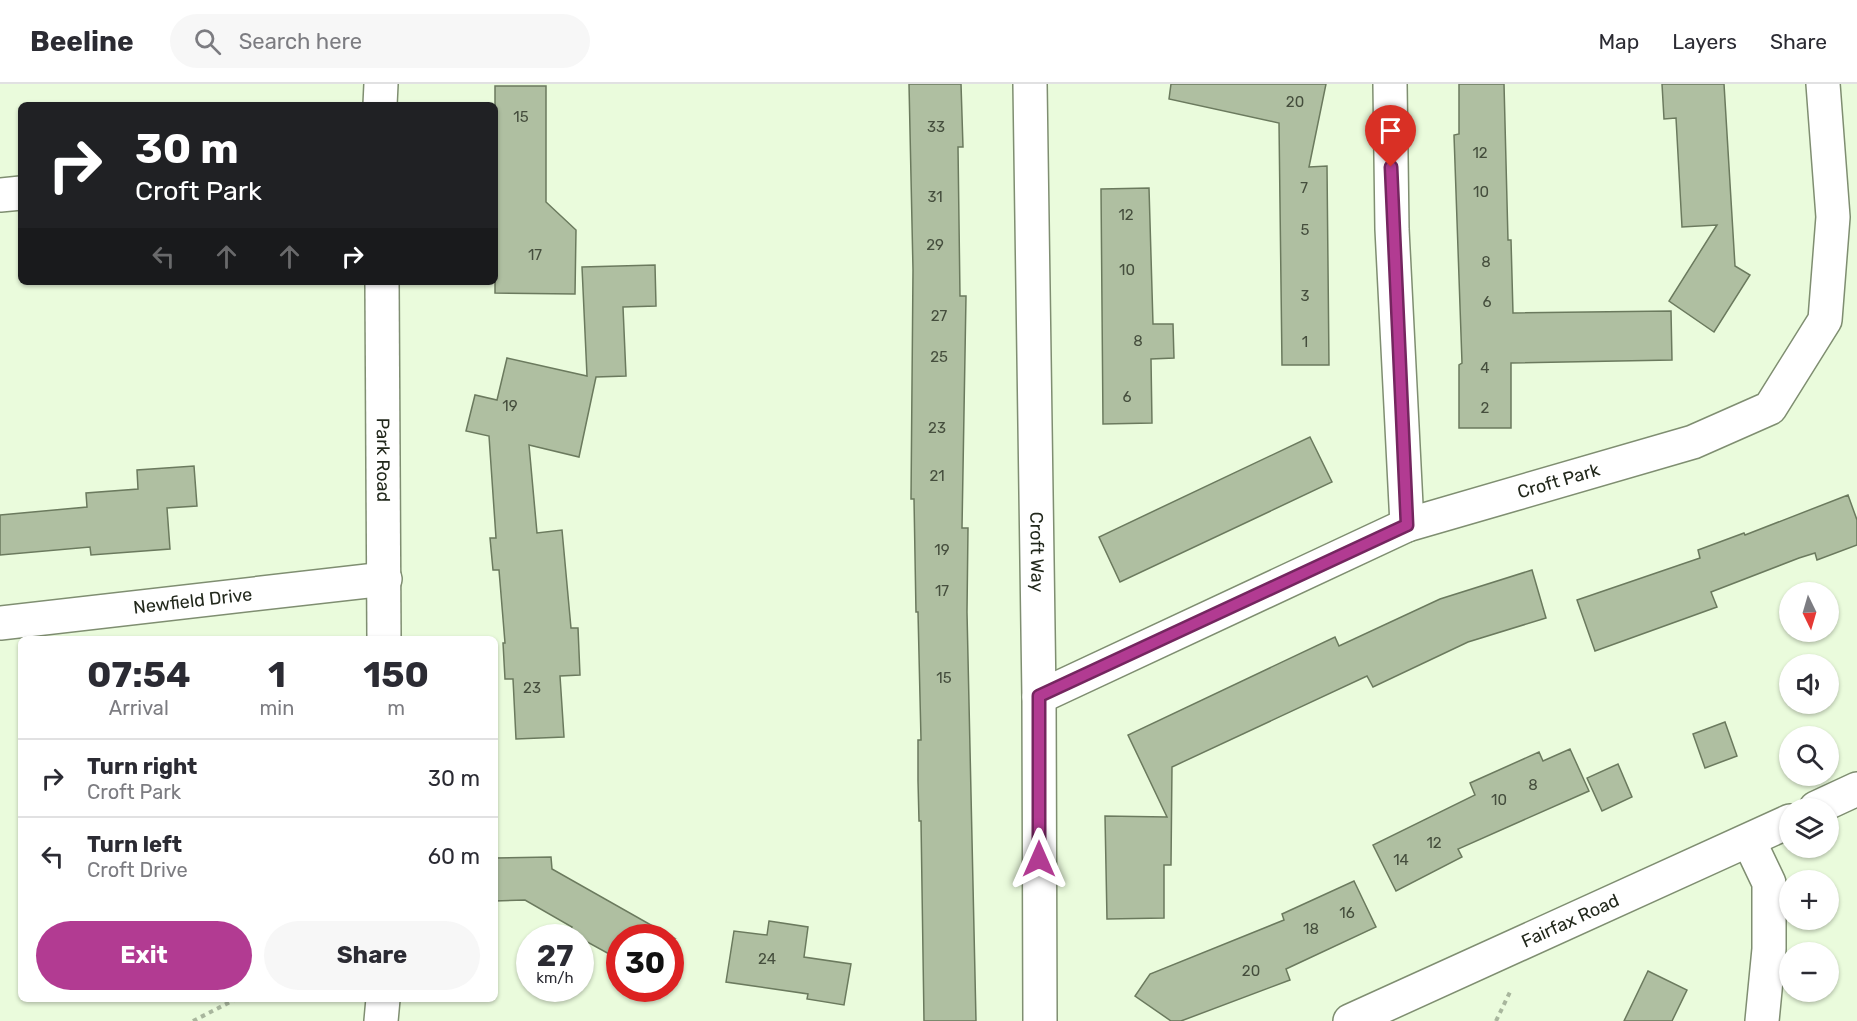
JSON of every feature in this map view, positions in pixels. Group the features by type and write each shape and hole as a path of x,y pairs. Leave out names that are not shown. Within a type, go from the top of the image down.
{"street":[{"path":"381,84 381,102"},
{"name":"Croft Way","path":"1030,84 1039,696 1040,1021"},
{"path":"1390,84 1392,229 1407,525"},
{"name":"Croft Park","path":"1039,696 1407,525 1693,442 1770,408 1825,320 1845,216 1823,84"},
{"path":"0,195 18,193"},
{"name":"Park Road","path":"382,285 384,636"},
{"name":"Newfield Drive","path":"0,623 385,579"},
{"path":"1838,798 1857,789"},
{"name":"Fairfax Road","path":"1350,1021 1779,826"},
{"path":"1749,841 1768,883 1769,949 1762,1021"},
{"path":"381,1021 383,1002"}],"path":[{"path":"193,1021 230,1002"}],"building":[{"path":"909,84 961,84 963,147 958,147 960,296 966,296 962,528 968,528 967,612 976,1021 924,1021 921,821 919,821 918,781 918,740 921,740 918,612 916,612 914,499 911,499 913,270"},
{"path":"1171,84 1326,84 1309,167 1327,166 1329,365 1282,365 1279,123 1169,99"},
{"path":"1459,84 1504,84 1508,240 1511,240 1513,313 1671,311 1672,360 1511,363 1511,428 1459,428 1459,365 1462,363 1454,135 1459,134"},
{"path":"1662,84 1724,84 1735,266 1750,275 1714,332 1669,301 1717,225 1682,227 1676,118 1664,119"},
{"path":"495,86 546,86 546,202 576,230 575,294 495,293 495,285 498,285 498,102 495,102"},
{"path":"1149,188 1153,324 1173,324 1174,358 1151,359 1152,423 1103,424 1101,189"},
{"path":"655,265 656,306 623,307 626,376 596,377 579,457 529,445 537,533 562,530 571,628 578,628 580,675 560,676 564,737 516,739 513,679 505,679 503,643 505,643 499,570 493,570 490,538 496,538 489,436 466,431 475,395 497,400 507,358 587,376 582,267"},
{"path":"1310,437 1332,482 1120,582 1099,537"},
{"path":"194,466 197,506 167,508 170,549 91,555 90,547 0,555 0,515 87,507 86,493 138,489 137,470"},
{"path":"1848,495 1857,520 1857,545 1817,560 1815,553 1799,558 1711,592 1717,607 1595,651 1577,600 1700,558 1698,550 1744,533 1745,535"},
{"path":"1532,570 1546,618 1468,642 1373,687 1367,676 1172,767 1171,865 1164,865 1164,918 1107,919 1105,816 1167,817 1128,735 1335,637 1339,646 1440,599"},
{"path":"1725,722 1737,756 1705,768 1693,734"},
{"path":"1570,749 1589,791 1458,849 1462,857 1396,891 1373,845 1475,795 1470,783 1539,752 1543,761"},
{"path":"1618,764 1632,797 1602,811 1587,778"},
{"path":"551,857 552,869 649,924 606,924 606,952 594,946 594,924 567,924 525,900 498,901 498,858"},
{"path":"1354,881 1376,927 1286,969 1290,980 1181,1021 1171,1021 1135,996 1150,974 1284,920 1282,914"},
{"path":"769,921 808,927 804,957 851,964 844,1005 807,999 808,994 726,982 734,931 767,935"},
{"path":"1648,971 1687,990 1672,1021 1624,1021"}],"route":[{"path":"1039,859 1039,696 1407,525 1391,167"}]}
